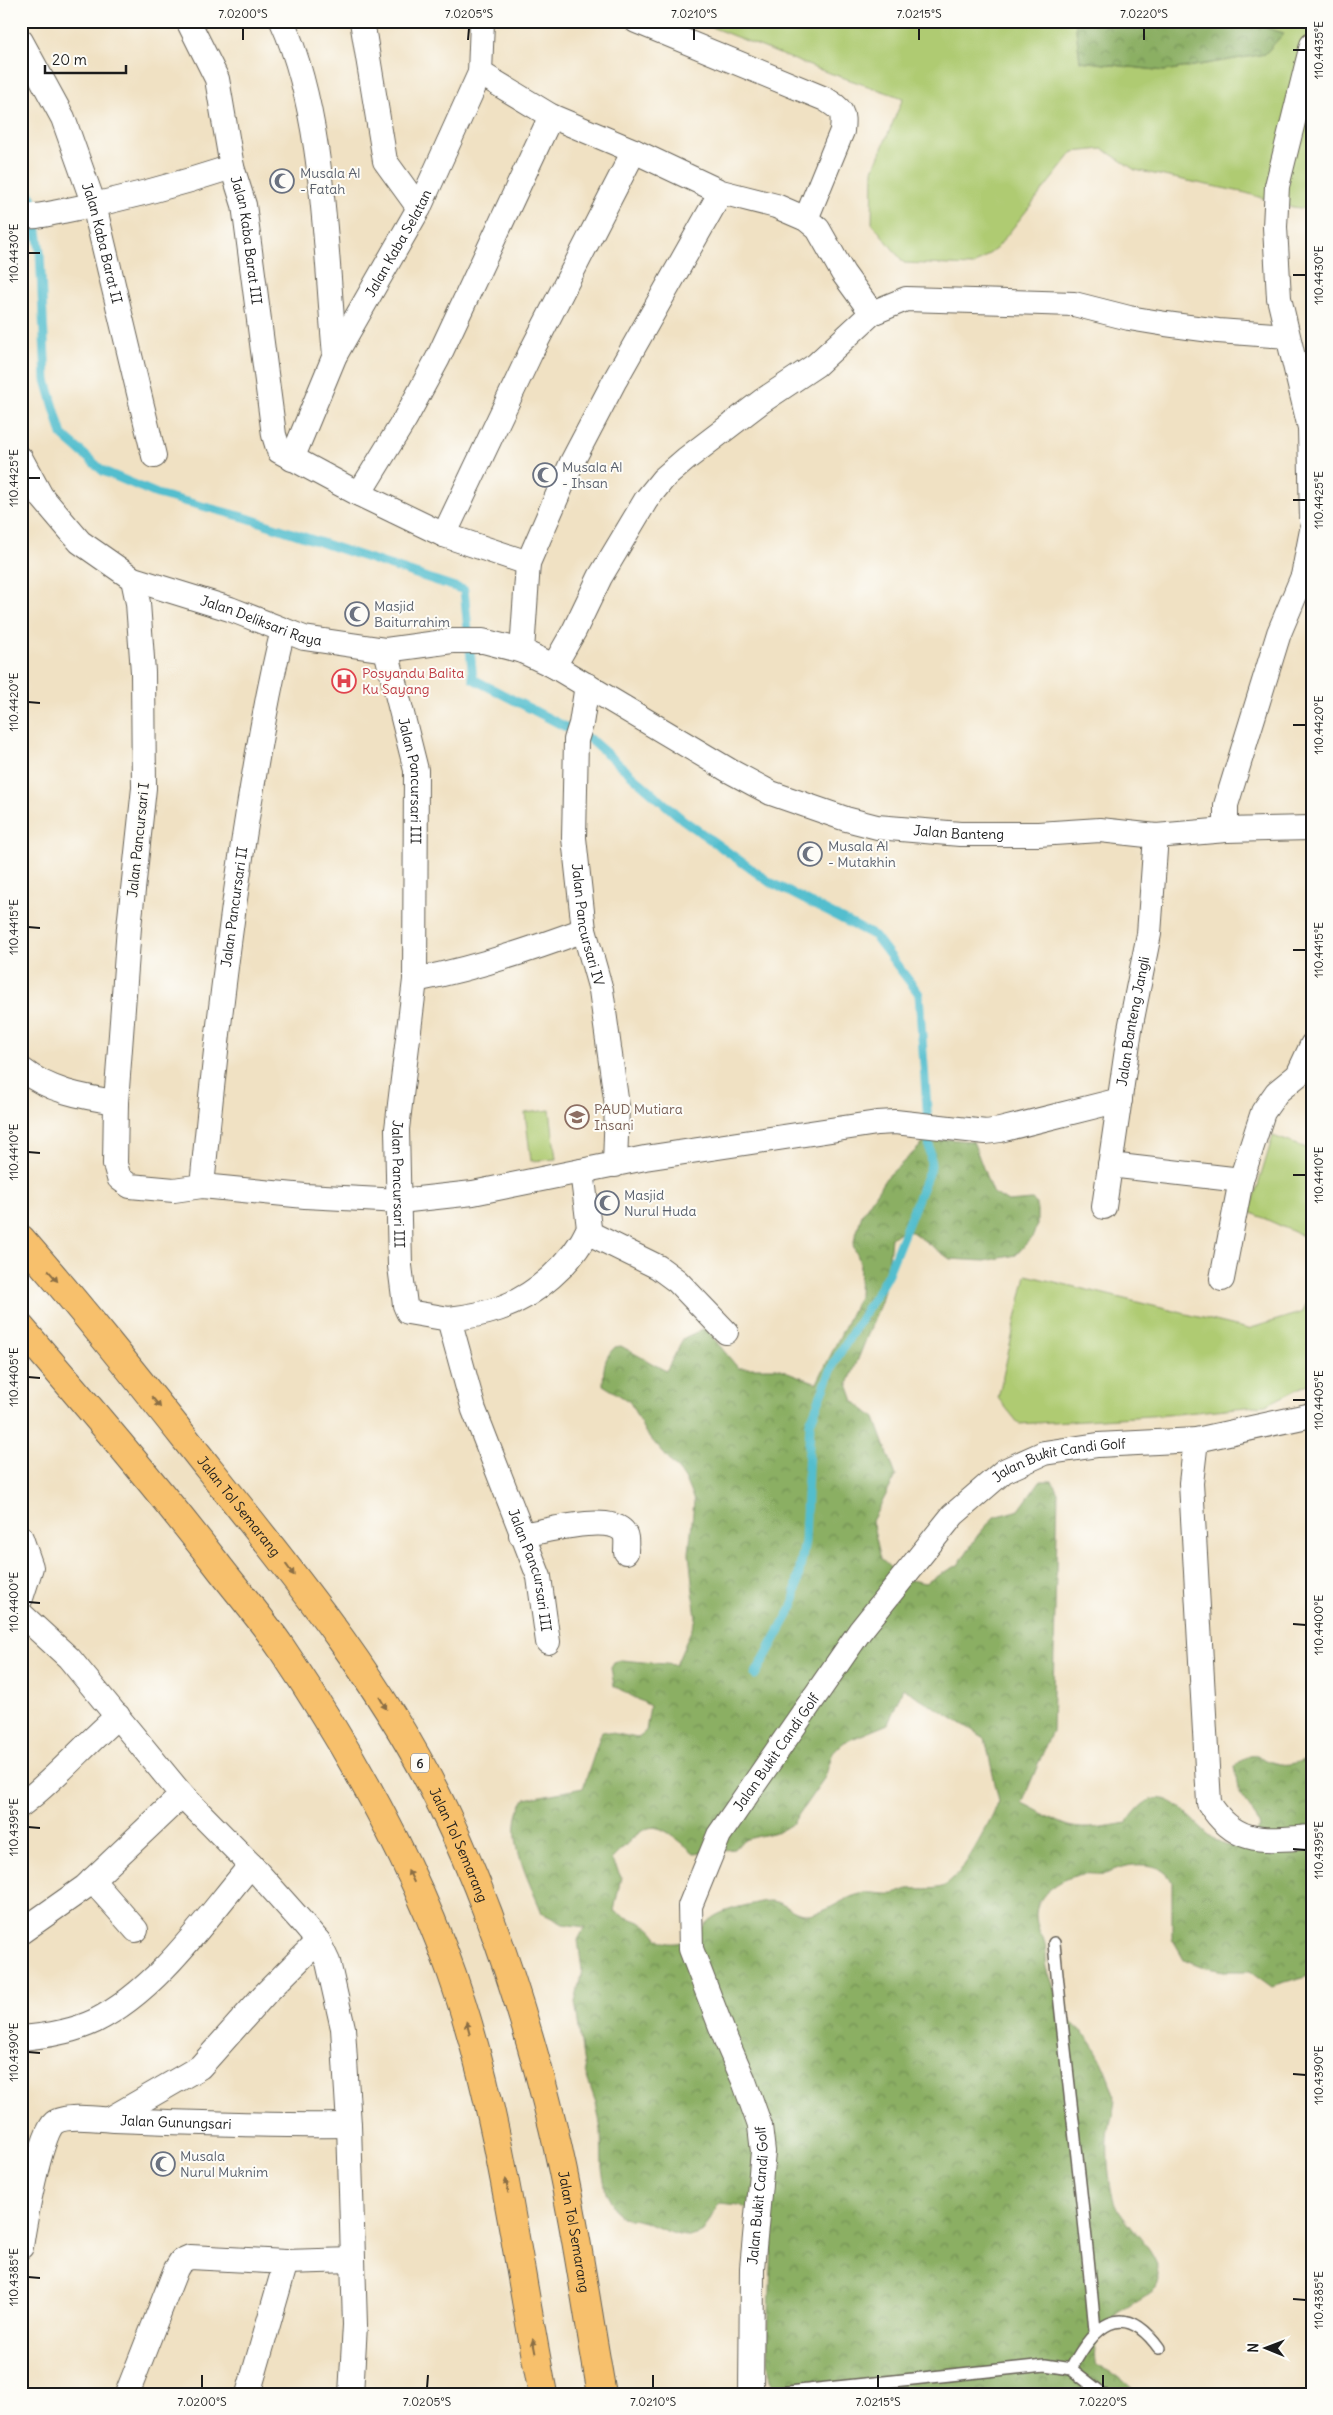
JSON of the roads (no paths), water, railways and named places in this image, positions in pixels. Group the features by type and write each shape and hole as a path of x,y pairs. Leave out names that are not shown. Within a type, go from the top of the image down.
{"highway":[{"name":"Jalan Tol Semarang","path":"21,1239 72,1297 286,1564 376,1692 421,1765 443,1808 493,1927 524,2018 554,2130 602,2394"},
{"path":"21,1328 148,1476 281,1647 335,1734 384,1819 433,1925 461,2001 490,2105 507,2181 544,2394"}],"street":[{"name":"Jalan Kaba Barat III","path":"188,21 217,80 232,168 244,205 274,435 279,451 359,494 444,535 528,563"},
{"path":"282,21 295,50 314,135 335,355"},
{"path":"362,21 385,161 419,208"},
{"name":"Jalan Kaba Selatan","path":"292,459 335,355 419,208 480,73 482,21"},
{"path":"636,21 825,99 840,108 843,117 842,131 806,219"},
{"name":"Jalan Kaba Barat II","path":"21,41 63,118 94,205 154,456"},
{"path":"1312,45 1276,186 1275,227 1280,298 1287,336 1310,428 1312,521"},
{"path":"480,73 551,116 634,151 721,192 776,206 806,219 818,228 843,273 872,313"},
{"path":"359,494 405,419 438,358 551,116"},
{"path":"444,535 530,354 634,151"},
{"path":"31,215 94,205 170,188 232,168"},
{"path":"522,651 528,563 572,462 615,380 721,192"},
{"path":"554,666 574,631 600,577 646,500 663,479 762,401 816,365 872,313 906,299 1074,304 1129,318 1166,324 1218,331 1287,336"},
{"name":"Jalan Deliksari Raya","path":"21,459 41,496 80,542 133,579 230,609 304,638 386,650 452,641 483,641 522,651 554,666"},
{"path":"1226,830 1226,805 1280,634 1303,576 1312,530"},
{"name":"Jalan Pancursari I","path":"133,579 138,603 144,672 144,788 129,927 116,1102 115,1164 119,1178 130,1186 174,1190 202,1186"},
{"name":"Jalan Pancursari II","path":"202,1186 217,1035 234,904 270,681 283,630"},
{"name":"Jalan Pancursari III","path":"386,650 416,770 415,980 397,1129 396,1176 400,1201 400,1266 405,1305 408,1312 414,1314 449,1319 474,1410 521,1535 539,1577 548,1642"},
{"name":"Jalan Banteng","path":"554,666 771,793 846,819 877,827 927,832 1038,834 1100,830 1156,836 1226,830 1312,828"},
{"name":"Jalan Pancursari IV","path":"587,685 578,732 574,838 584,930 601,990 617,1106 615,1164"},
{"name":"Jalan Banteng Jangli","path":"1104,1207 1130,1029 1149,934 1156,836"},
{"path":"415,980 465,970 521,954 584,930"},
{"path":"1222,1279 1241,1180 1263,1112 1277,1092 1298,1075 1312,1045"},
{"path":"21,1069 41,1083 75,1096 116,1102"},
{"path":"202,1186 305,1196 400,1201 473,1193 615,1164 760,1140 895,1122 986,1132 1120,1100"},
{"path":"1110,1165 1241,1180"},
{"path":"449,1319 499,1309 522,1297 559,1270 587,1232 589,1225 582,1171"},
{"path":"587,1232 658,1267 677,1281 726,1332"},
{"name":"Jalan Bukit Candi Golf","path":"751,2394 752,2268 763,2152 762,2139 744,2081 691,1949 689,1924 690,1906 719,1835 860,1631 953,1515 1004,1471 1044,1453 1098,1445 1196,1440 1312,1415"},
{"path":"1196,1440 1191,1483 1209,1803 1219,1819 1228,1828 1243,1836 1274,1840 1312,1837"},
{"path":"521,1535 579,1525 612,1525 621,1529 626,1534 626,1552"},
{"path":"21,1538 32,1567 23,1588"},
{"path":"21,1614 69,1658 182,1795 251,1866 318,1941 328,1962 343,2028 349,2124 355,2325 351,2394"},
{"path":"21,1805 35,1795 83,1746 118,1716"},
{"path":"21,1932 92,1880 182,1795"},
{"path":"21,2038 66,2032 94,2022 118,2008 140,1990 186,1943 251,1866"},
{"path":"92,1880 136,1930"},
{"path":"110,2120 200,2067 265,1994 318,1941"},
{"name":"Jalan Gunungsari","path":"21,2245 29,2167 49,2128 56,2121 85,2118 234,2125 349,2124"},
{"path":"127,2394 176,2269 182,2261 190,2257 286,2262 352,2260"},
{"path":"248,2394 286,2262"}],"lane":[{"path":"1054,1943 1065,2063 1087,2237 1095,2332"},
{"path":"1071,2369 1084,2344 1095,2332 1116,2322 1134,2324 1148,2333 1159,2348"},
{"path":"770,2394 1045,2365 1071,2369 1103,2394"}],"waterway":[{"path":"21,171 33,202 40,252 46,380 62,435 103,471 157,494 247,518 464,590 473,679 591,740 682,819 768,881 875,936 919,994 931,1166 887,1276 835,1361 810,1423 805,1541 793,1606 755,1675"}],"place":[{"name":"Musala Al - Fatah","path":"282,181"},
{"name":"Musala Al - Ihsan","path":"545,475"},
{"name":"Masjid Baiturrahim","path":"357,614"},
{"name":"Posyandu Balita Ku Sayang","path":"344,681"},
{"name":"Musala Al - Mutakhin","path":"810,854"},
{"name":"PAUD Mutiara Insani","path":"577,1117"},
{"name":"Masjid Nurul Huda","path":"607,1203"},
{"name":"Musala Nurul Muknim","path":"163,2164"}]}
